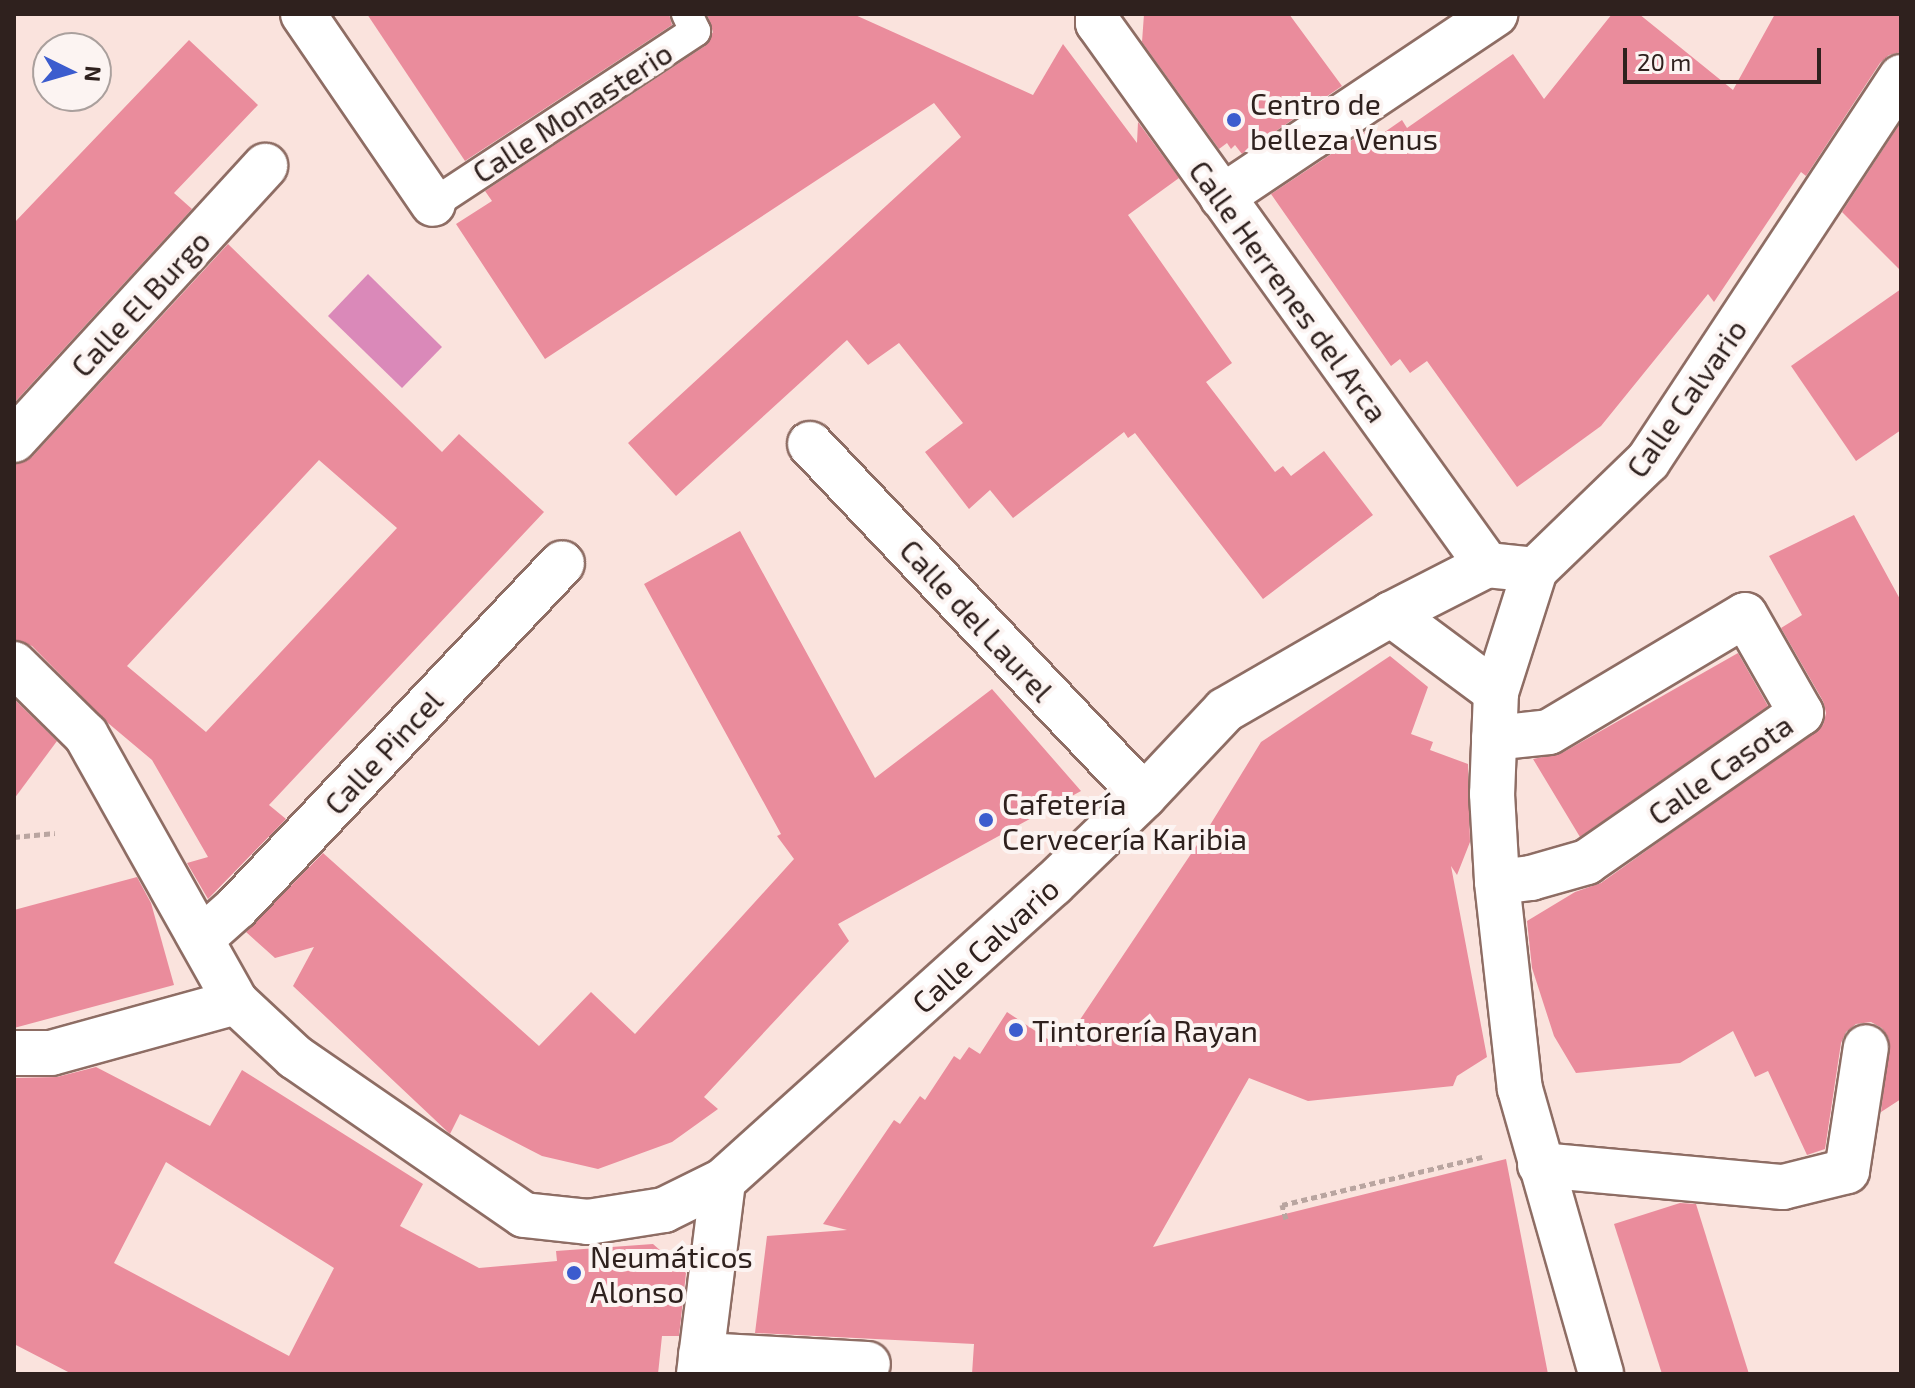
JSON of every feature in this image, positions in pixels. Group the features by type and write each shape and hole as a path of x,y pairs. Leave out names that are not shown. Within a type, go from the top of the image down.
{"street":[{"path":"303,14 433,204"},
{"name":"Calle Herrenes del Arca","path":"1098,14 1098,23 1487,565"},
{"path":"1222,197 1495,14"},
{"name":"Calle Calvario","path":"1535,570 1648,461 1901,77"},
{"name":"Calle El Burgo","path":"14,440 265,166"},
{"name":"Calle del Laurel","path":"810,444 1144,796"},
{"name":"Calle Pincel","path":"201,939 248,896 562,563"},
{"path":"1487,565 1535,570 1496,692 1497,882 1520,1089 1601,1374"},
{"name":"Calle Calvario","path":"14,664 86,735 236,1002 295,1057 524,1215 588,1222 664,1210 723,1181 1053,884 1144,796 1225,710 1391,614 1487,565"},
{"path":"1391,614 1496,692"},
{"name":"Calle Casota","path":"1494,738 1549,732 1745,615 1801,713 1587,862 1531,878 1497,882"},
{"path":"14,1053 51,1053 236,1002"},
{"path":"1537,1155 1783,1187 1847,1171 1866,1047"},
{"path":"723,1181 700,1365 868,1364"}],"lane":[{"name":"Calle Monasterio","path":"433,204 695,31 687,14"}],"path":[{"path":"14,837 55,833"},
{"path":"1286,1219 1282,1205 1537,1155"}],"shaded area":[{"path":"368,274 442,347 402,388 328,316"}],"building":[{"path":"367,14 669,14 672,25 465,161"},
{"path":"707,14 853,14 1033,95 1063,44 1137,143 1138,122 1179,178 1128,215 1232,363 1206,382 1275,472 1283,466 1291,476 1324,451 1373,515 1263,599 1135,433 1128,438 1124,432 1013,518 990,490 969,509 925,452 963,423 899,343 868,365 847,340 676,496 628,443 961,137 934,103 545,359 456,224 492,201 485,191 705,46 713,32"},
{"path":"1144,14 1289,14 1342,86 1242,154 1235,145 1231,149 1227,143 1219,149 1142,42"},
{"path":"1612,14 1639,14 1733,90 1775,14 1901,14 1901,52 1889,55 1880,63 1806,176 1801,172 1714,302 1708,294 1601,426 1517,487 1427,361 1410,373 1400,359 1391,366 1271,194 1372,127 1379,136 1402,120 1407,128 1513,54 1544,99"},
{"path":"189,40 258,105 174,193 192,209 14,403 14,223"},
{"path":"1901,122 1901,271 1842,212"},
{"path":"228,244 442,452 459,434 544,512 269,805 286,819 208,899 187,863 208,857 152,760 108,723 32,646 14,640 14,464 32,457","holes":["319,460 397,528 206,732 127,666"]},
{"path":"1901,289 1901,430 1856,461 1791,366"},
{"path":"1854,515 1901,601 1901,1099 1881,1112 1889,1039 1882,1028 1871,1022 1856,1024 1846,1032 1841,1043 1825,1149 1807,1155 1768,1071 1755,1077 1733,1031 1680,1063 1576,1073 1554,1036 1532,968 1527,921 1575,892 1601,883 1823,725 1826,713 1823,701 1781,628 1802,615 1769,556"},
{"path":"740,531 875,778 992,689 1081,791 838,924 849,941 704,1097 718,1109 672,1142 598,1169 542,1156 460,1114 450,1134 293,986 314,947 275,958 246,932 323,853 539,1046 591,992 635,1034 794,859 777,836 781,834 644,584"},
{"path":"1738,653 1768,706 1580,837 1533,759 1562,753"},
{"path":"1390,656 1428,687 1411,734 1433,742 1430,750 1468,764 1470,842 1457,875 1451,866 1487,1057 1457,1076 1453,1086 1308,1101 1249,1078 1153,1247 1506,1159 1548,1374 972,1374 974,1344 755,1333 767,1236 847,1230 823,1224 894,1120 900,1124 920,1096 925,1100 954,1056 960,1060 969,1047 980,1054 1007,1012 1061,1048 1207,830 1261,742"},
{"path":"14,699 57,741 14,799"},
{"path":"137,877 151,903 174,985 14,1028 14,910"},
{"path":"96,1067 210,1126 242,1070 423,1184 400,1226 479,1268 557,1261 556,1251 653,1244 686,1273 679,1336 662,1336 658,1374 72,1374 14,1344 14,1078 57,1077","holes":["166,1162 334,1268 289,1356 114,1263"]},
{"path":"1680,1203 1696,1204 1749,1374 1662,1374 1614,1224"}],"place":[{"name":"Centro de belleza Venus","path":"1234,120"},
{"name":"Cafetería Cervecería Karibia","path":"986,820"},
{"name":"Tintorería Rayan","path":"1016,1030"},
{"name":"Neumáticos Alonso","path":"574,1273"}]}
